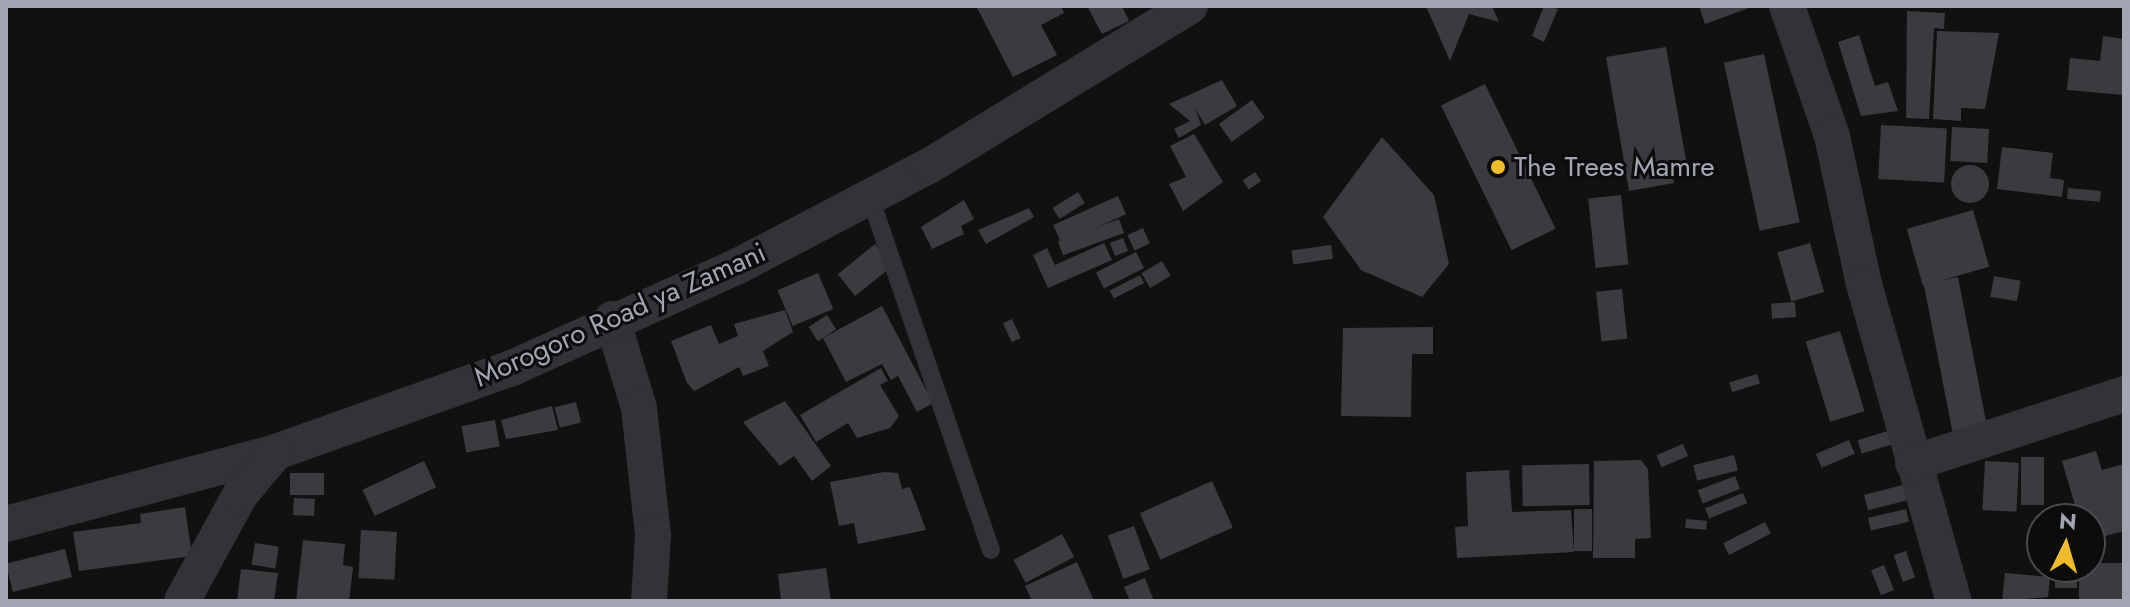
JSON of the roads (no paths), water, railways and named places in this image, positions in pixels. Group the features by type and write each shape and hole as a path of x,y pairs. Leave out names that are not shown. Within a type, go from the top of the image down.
{"street":[{"name":"Morogoro Road ya Zamani","path":"6,524 276,452 512,368 612,319 742,264 870,197 1190,6"},
{"path":"1787,6 1832,136 1913,463 1954,601"},
{"path":"612,319 639,408 653,535 649,601"},
{"path":"1913,463 2124,394"},
{"path":"182,601 240,495 276,452"}],"lane":[{"path":"870,197 991,550"}],"place":[{"name":"The Trees Mamre","path":"1498,167"}]}
